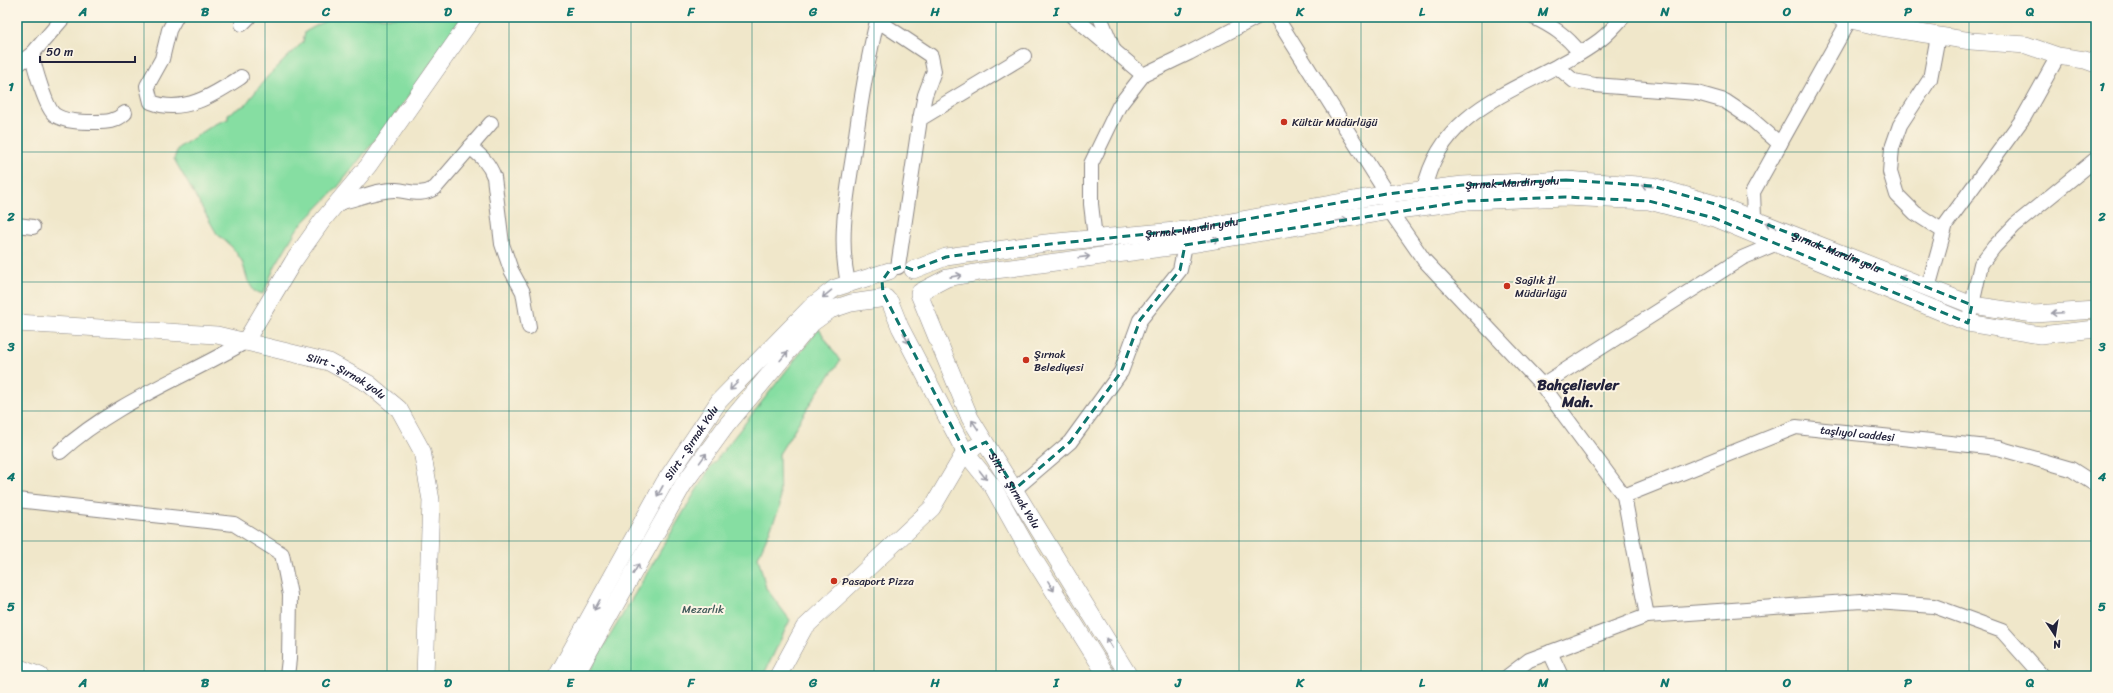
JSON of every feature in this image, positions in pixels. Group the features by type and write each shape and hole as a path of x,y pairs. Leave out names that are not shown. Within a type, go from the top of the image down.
{"street":[{"path":"17,66 32,54 64,17"},
{"path":"176,17 169,30 162,59 147,86 151,102 160,106 183,105 197,102 211,96 242,77"},
{"path":"60,452 74,440 119,409 245,342 293,262 337,203 368,166 473,17"},
{"path":"879,17 883,24 931,56 934,71 925,95 920,119 900,269"},
{"path":"848,283 843,259 844,218 867,64 879,17"},
{"path":"1074,17 1143,75"},
{"path":"1100,17 1115,52"},
{"path":"1094,238 1091,204 1091,164 1119,106 1143,75 1189,53 1257,17"},
{"path":"1276,17 1424,260 1542,386 1624,496 1647,616"},
{"path":"1533,17 1552,26 1569,39 1580,53"},
{"path":"1424,190 1428,171 1442,144 1460,123 1513,87 1559,65 1600,40 1623,17"},
{"path":"1754,218 1753,192 1837,39 1846,18 1881,28 1971,41 2026,45 2058,56 2085,60 2096,64"},
{"path":"1938,36 1930,79 1900,126 1892,148 1890,172 1896,195 1915,213 1943,231"},
{"path":"32,54 48,105 54,114 62,118 89,122 117,120 125,113"},
{"path":"920,119 1024,56"},
{"path":"1928,288 1943,231 2024,117 2058,56"},
{"path":"1559,65 1561,70 1574,81 1595,85 1697,93 1725,101 1749,117 1780,144"},
{"path":"337,203 395,190 418,194 435,188 491,123"},
{"path":"470,147 487,161 494,177 502,244 511,270 523,292 529,327"},
{"path":"1968,323 1981,264 1994,247 2015,225 2096,159"},
{"name":"Şırnak-Mardin yolu","path":"920,293 947,278 980,272 1185,245 1388,203 1424,190 1463,185 1566,180 1652,186 1715,204 1754,218 1972,305 2034,314 2096,310"},
{"name":"Şırnak-Mardin yolu","path":"900,269 946,257 1094,238 1186,230 1388,203 1565,197 1649,201 1714,218 1968,323 2040,335 2096,328"},
{"path":"17,224 33,227"},
{"path":"1542,386 1742,258 1775,244"},
{"path":"1015,489 1070,442 1121,372 1140,320 1180,270 1185,245"},
{"path":"900,269 920,280 920,293 913,302 902,306 888,300 882,287 885,275 900,269"},
{"name":"Siirt - Şırnak Yolu","path":"557,676 664,483 718,401 812,306 835,288 900,269"},
{"name":"Siirt - Şırnak Yolu","path":"920,293 970,418 1129,676"},
{"name":"Siirt - Şırnak Yolu","path":"575,676 683,485 726,426 812,323 830,310 851,303 888,300 900,327 965,452 993,487 1030,553 1108,676"},
{"name":"Siirt - Şırnak yolu","path":"17,323 217,335 329,362 369,384 399,409 422,452 431,500 425,676"},
{"name":"taşlıyol caddesi","path":"1624,496 1796,427 1998,448 2071,469 2096,485"},
{"path":"778,676 804,628 932,508 965,452 986,442"},
{"path":"17,500 234,524 282,554 290,595 289,659 287,676"},
{"path":"1508,676 1529,660 1647,616 1861,601 1934,606 2002,631 2042,676"},
{"path":"1550,652 1561,676"},
{"path":"17,666 40,676"}],"highlighted area":[{"path":"1566,180 1652,186 1715,204 1972,305 1968,323 1714,218 1649,201 1565,197 1468,201 1185,245 1180,270 1140,320 1121,372 1070,442 1015,489 986,442 965,452 883,293 882,281 889,271 903,266 913,270 946,257 1003,249 1186,230 1387,194 1463,185"}],"green space":[{"path":"332,17 462,17 407,99 337,188 297,229 275,266 263,294 254,291 248,281 242,261 232,247 217,234 174,159 178,148 215,124 228,119 228,114 245,105 268,76 303,42 305,32"},
{"name":"Mezarlık","path":"819,329 840,361 817,393 779,454 780,507 758,557 766,588 790,620 763,676 586,676 709,469"}],"place":[{"name":"Kültür Müdürlüğü","path":"1284,122"},
{"name":"Sağlık İl Müdürlüğü","path":"1507,286"},
{"name":"Şırnak Belediyesi","path":"1026,360"},
{"name":"Pasaport Pizza","path":"834,581"}],"district":[{"name":"Bahçelievler Mah.","path":"1578,394"}]}
